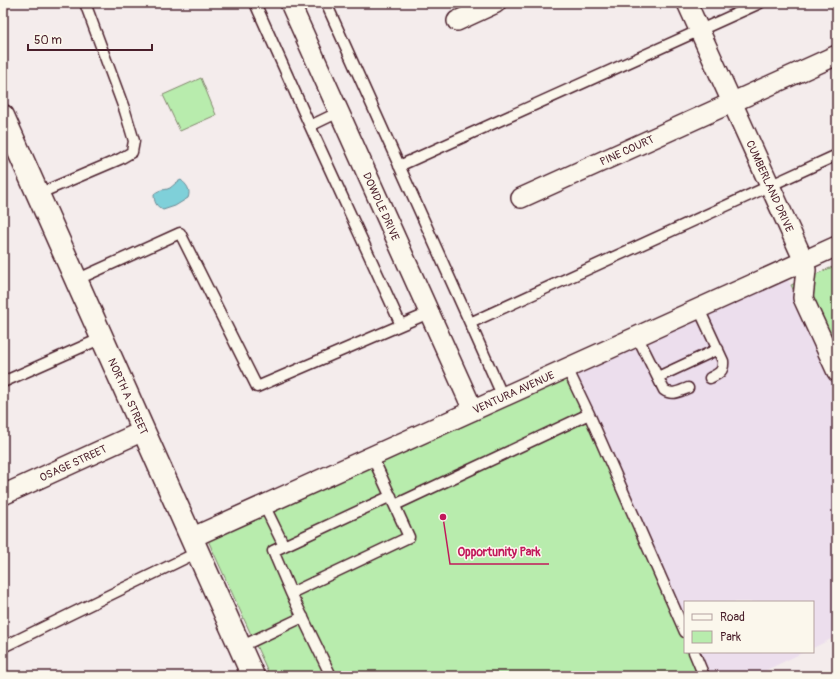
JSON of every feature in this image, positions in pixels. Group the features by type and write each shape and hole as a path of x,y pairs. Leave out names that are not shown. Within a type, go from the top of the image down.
{"main road":[{"name":"NORTH A STREET","path":"3,116 252,676"}],"street":[{"name":"DOWDLE DRIVE","path":"290,3 473,410"},
{"path":"457,21 496,3"},
{"name":"CUMBERLAND DRIVE","path":"687,3 804,261 806,270 803,298 837,372"},
{"name":"PINE COURT","path":"521,198 837,55"},
{"name":"VENTURA AVENUE","path":"194,545 264,505 837,246"},
{"name":"OSAGE STREET","path":"3,495 143,431"}],"lane":[{"path":"38,194 120,159 132,152 134,141 125,111 85,3"},
{"path":"255,3 402,325"},
{"path":"326,3 504,397"},
{"path":"399,166 760,3"},
{"path":"310,126 338,112"},
{"path":"470,323 837,155"},
{"path":"76,280 180,233 257,387 429,313"},
{"path":"699,308 723,362 723,370 710,378"},
{"path":"637,336 667,392 673,393 688,388"},
{"path":"3,382 102,338"},
{"path":"658,377 718,349"},
{"path":"567,368 589,414 684,630"},
{"path":"331,676 291,593 273,551 589,414"},
{"path":"291,593 409,537 372,456"},
{"path":"264,505 284,546"},
{"path":"3,647 194,545"},
{"path":"240,647 303,617"},
{"path":"694,653 704,676"}],"shaded area":[{"path":"786,277 837,387 837,636 814,648 814,601 684,601 684,625 572,374"},
{"path":"696,653 802,653 754,676 707,676"}],"green space":[{"path":"201,78 216,115 180,131 163,95"},
{"path":"837,265 837,387 791,285"},
{"path":"572,374 684,625 684,653 696,653 707,676 270,676 206,536"}],"water":[{"path":"181,180 188,188 188,198 175,206 163,210 156,204 154,194 170,188"}],"place":[{"name":"Opportunity Park","path":"443,517"}]}
